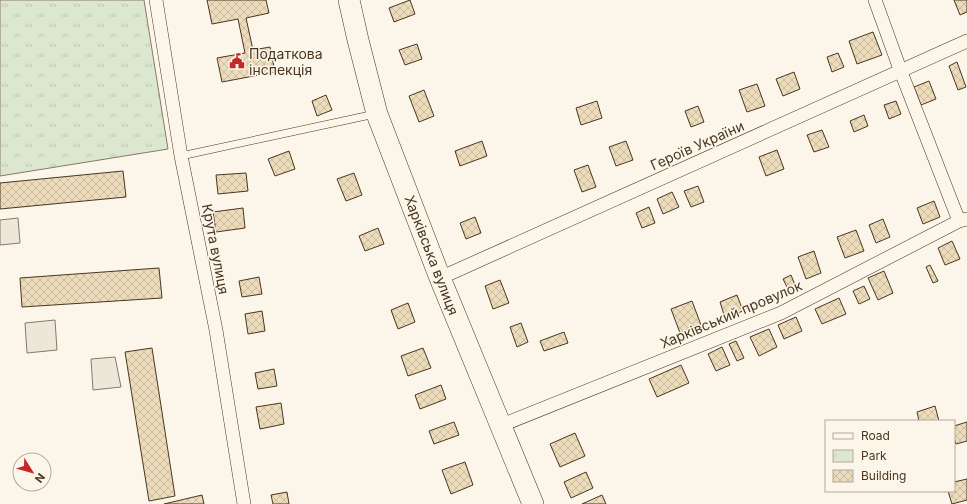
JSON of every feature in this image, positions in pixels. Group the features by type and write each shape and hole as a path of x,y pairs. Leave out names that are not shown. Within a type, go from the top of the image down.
{"main road":[{"name":"Харківська вулиця","path":"349,0 377,114 440,278 534,504"}],"street":[{"name":"Крута вулиця","path":"156,0 181,156 216,330 244,504"},
{"path":"874,0 901,72 963,220"},
{"name":"Героїв України","path":"440,278 901,72 967,41"},
{"name":"Харківський провулок","path":"502,425 781,314 963,220"}],"lane":[{"path":"181,156 377,114"}],"green space":[{"path":"0,0 144,0 168,149 0,176"}],"shaded area":[{"path":"18,218 20,243 0,245 0,220"},
{"path":"55,320 57,350 27,353 25,323"},
{"path":"115,357 121,387 93,390 91,359"}],"building":[{"path":"207,0 266,0 269,13 246,18 253,50 270,47 275,72 222,82 217,58 245,53 238,19 212,24"},
{"path":"410,0 415,14 394,22 389,8"},
{"path":"954,0 967,0 967,12 960,15"},
{"path":"873,32 882,55 857,64 849,41"},
{"path":"417,44 422,59 405,65 399,50"},
{"path":"838,53 844,67 832,72 827,57"},
{"path":"957,62 966,87 958,90 949,66"},
{"path":"794,72 800,89 783,96 776,79"},
{"path":"929,81 936,99 921,105 914,87"},
{"path":"757,84 765,106 747,112 739,90"},
{"path":"424,90 434,116 419,122 409,96"},
{"path":"326,95 332,110 317,116 312,101"},
{"path":"597,101 602,118 581,125 576,108"},
{"path":"896,101 901,114 889,119 884,105"},
{"path":"698,106 704,122 691,127 685,111"},
{"path":"864,115 868,126 854,132 850,121"},
{"path":"822,130 829,147 814,152 807,135"},
{"path":"482,141 487,156 460,166 455,151"},
{"path":"626,141 633,160 616,166 609,147"},
{"path":"777,150 784,169 766,176 759,157"},
{"path":"289,151 295,169 275,176 268,159"},
{"path":"588,165 596,187 582,192 574,170"},
{"path":"123,171 126,197 0,209 0,183"},
{"path":"246,173 248,191 218,194 216,175"},
{"path":"354,173 362,195 346,201 337,179"},
{"path":"698,186 704,202 691,207 684,191"},
{"path":"672,192 679,207 663,214 657,199"},
{"path":"934,201 940,217 923,224 917,208"},
{"path":"649,207 655,223 642,228 636,213"},
{"path":"243,208 245,228 216,232 213,212"},
{"path":"475,217 481,233 466,239 460,223"},
{"path":"883,219 890,237 876,243 869,225"},
{"path":"378,228 384,244 365,251 359,236"},
{"path":"856,230 864,251 845,258 837,237"},
{"path":"952,241 960,259 945,265 938,248"},
{"path":"814,251 821,273 806,279 798,257"},
{"path":"930,265 938,281 933,283 926,267"},
{"path":"159,268 162,298 22,307 20,278"},
{"path":"884,271 893,293 878,300 868,278"},
{"path":"791,275 797,290 790,293 783,279"},
{"path":"259,277 262,294 242,297 239,281"},
{"path":"500,280 509,303 493,309 485,286"},
{"path":"864,286 870,299 859,304 853,291"},
{"path":"737,295 743,311 725,318 720,302"},
{"path":"839,298 846,314 822,324 815,309"},
{"path":"692,301 701,325 680,333 671,309"},
{"path":"408,303 415,322 398,329 391,310"},
{"path":"262,311 265,331 248,334 245,314"},
{"path":"796,317 802,331 784,339 778,325"},
{"path":"521,323 528,342 517,347 510,327"},
{"path":"769,329 777,347 759,356 750,337"},
{"path":"564,332 568,343 544,351 540,341"},
{"path":"736,341 744,358 737,361 729,344"},
{"path":"722,347 730,365 716,371 708,354"},
{"path":"152,348 175,496 149,501 125,352"},
{"path":"423,348 431,368 408,376 401,356"},
{"path":"681,365 689,383 657,397 649,379"},
{"path":"274,369 277,386 258,389 255,373"},
{"path":"441,385 446,399 420,409 415,395"},
{"path":"281,403 284,424 260,429 256,407"},
{"path":"935,406 939,420 919,420 917,412"},
{"path":"454,422 459,435 434,444 429,431"},
{"path":"967,422 967,441 956,444 955,426"},
{"path":"575,433 585,456 560,467 550,444"},
{"path":"465,462 473,485 451,494 442,470"},
{"path":"586,472 593,488 571,498 564,482"},
{"path":"967,479 967,500 952,504 948,492 955,492 955,482"},
{"path":"287,492 289,504 273,504 271,495"},
{"path":"202,495 204,504 164,504"},
{"path":"602,495 606,504 582,504"}],"place":[{"name":"Податкова інспекція","path":"237,61"}]}
